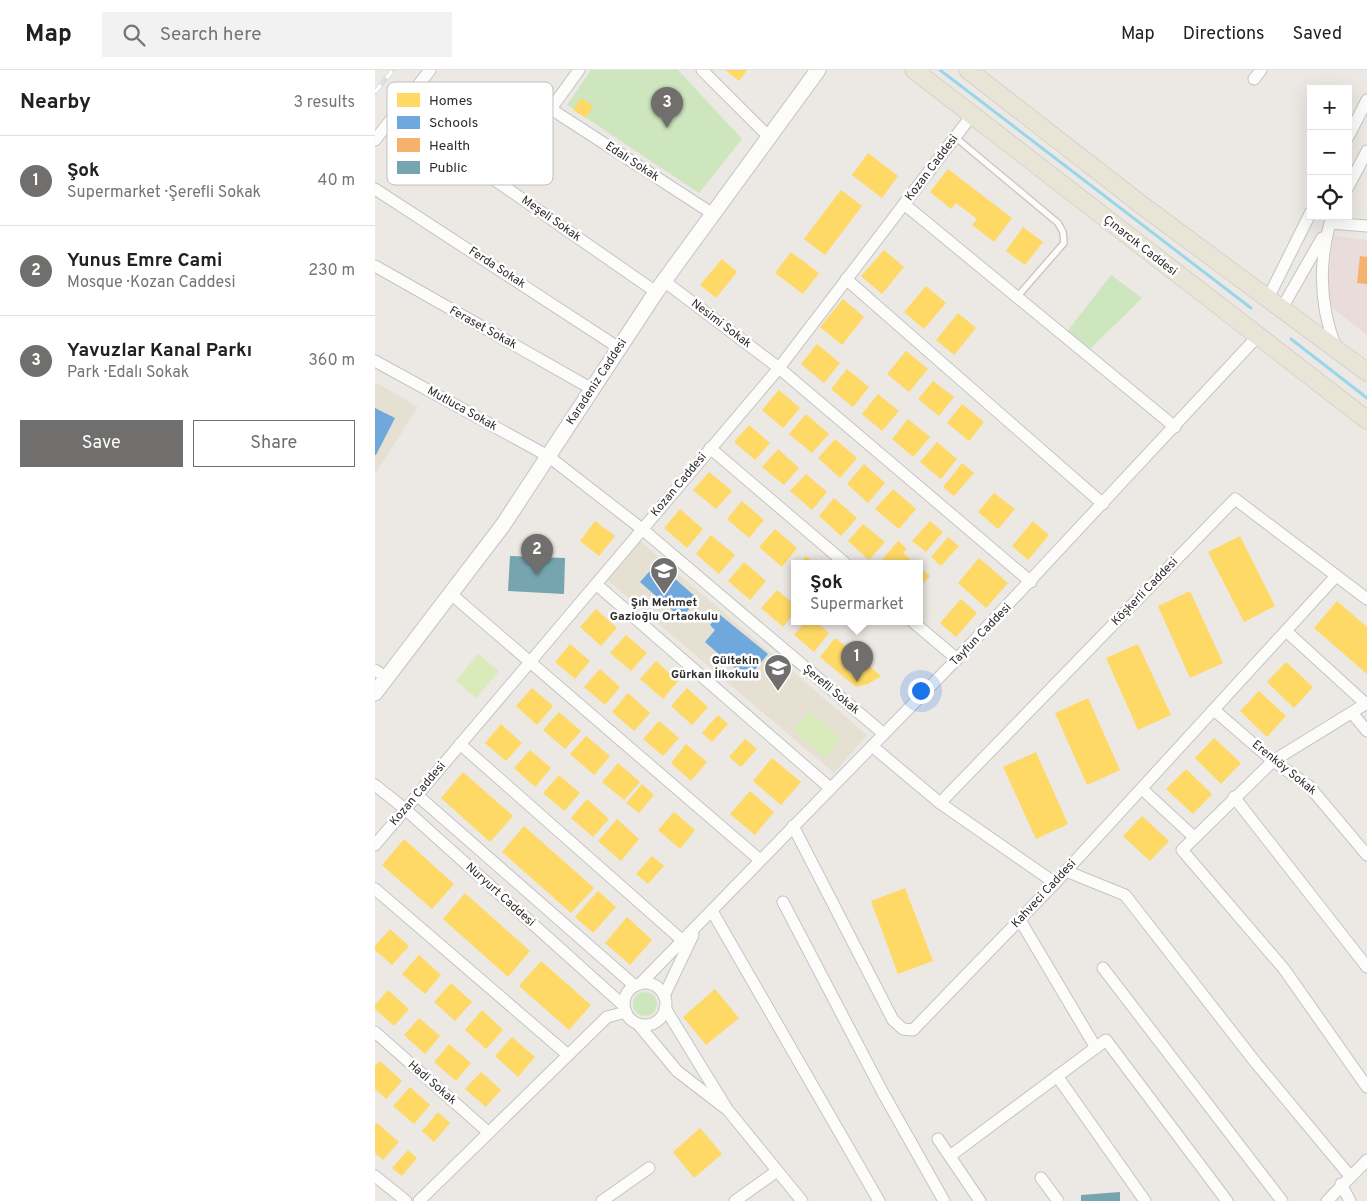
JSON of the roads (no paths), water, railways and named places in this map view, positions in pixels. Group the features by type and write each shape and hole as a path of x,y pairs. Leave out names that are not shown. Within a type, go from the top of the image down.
{"main road":[{"name":"Çınarcık Caddesi","path":"915,70 1367,420"},
{"path":"968,70 1143,206 1367,372"}],"street":[{"path":"421,82 430,70"},
{"path":"553,106 579,70"},
{"path":"702,70 769,137"},
{"name":"Karadeniz Caddesi","path":"375,694 381,674 451,594 503,525 660,286 818,70"},
{"path":"1352,130 1367,100"},
{"name":"Edalı Sokak","path":"553,110 713,214"},
{"name":"Kozan Caddesi","path":"375,845 779,368 972,115"},
{"path":"375,140 387,125"},
{"path":"1352,180 1366,156"},
{"name":"Meşeli Sokak","path":"503,185 660,286"},
{"name":"Ferda Sokak","path":"375,189 619,348"},
{"path":"904,204 1175,427"},
{"path":"1275,303 1308,220"},
{"path":"1275,303 1331,220"},
{"path":"1331,220 1367,226"},
{"path":"1331,220 1322,259 1322,293 1327,321 1335,348"},
{"name":"Feraset Sokak","path":"375,266 592,389"},
{"path":"846,279 1103,504"},
{"name":"Nesimi Sokak","path":"660,286 779,368 1031,582"},
{"name":"Tayfun Caddesi","path":"637,985 697,927 1031,582 1258,336"},
{"name":"Mutluca Sokak","path":"375,362 548,456 642,529"},
{"path":"710,448 841,560"},
{"name":"Köşkerli Caddesi","path":"939,803 1235,499 1367,599"},
{"name":"Şerefli Sokak","path":"642,529 884,734"},
{"name":"Kahveci Caddesi","path":"793,826 893,1020 903,1029 913,1030 1067,871 1337,576"},
{"path":"595,584 830,788"},
{"path":"451,594 760,860"},
{"path":"917,625 957,659"},
{"path":"1286,631 1366,704 1273,761 1234,797 1182,850 1284,969 1367,1087"},
{"name":"Erenköy Sokak","path":"1214,710 1273,761 1317,795 1367,855"},
{"path":"1352,713 1367,731"},
{"path":"459,744 683,941"},
{"path":"872,746 939,803 1055,883"},
{"name":"Nuryurt Caddesi","path":"375,785 405,809 625,1009"},
{"path":"1142,789 1194,837"},
{"path":"417,795 637,985"},
{"path":"1234,797 1367,967"},
{"path":"1067,871 1125,894 1256,1063 1350,1176"},
{"path":"375,889 568,1055"},
{"path":"783,902 883,1093 943,1201"},
{"path":"712,911 879,1201"},
{"path":"1020,920 1095,1048"},
{"path":"638,1024 655,1022 697,927"},
{"path":"1103,968 1282,1201"},
{"path":"727,1109 677,1071 625,1009 626,994 637,985 652,984 665,1002 727,1109 802,1201"},
{"path":"419,1201 607,1017 625,1009"},
{"name":"Hadi Sokak","path":"375,1032 489,1133"},
{"path":"949,1156 1106,1040 1227,1201"},
{"path":"1057,1076 1145,1201"},
{"path":"938,1139 980,1201"},
{"path":"1327,1201 1341,1184 1367,1160"},
{"path":"602,1201 649,1168"},
{"path":"735,1201 777,1171"},
{"path":"375,1176 406,1201"},
{"path":"1041,1178 1058,1201"},
{"path":"1341,1184 1350,1201"}],"lane":[{"path":"955,137 1058,222 1063,232 1064,243 1017,297"}],"waterway":[{"path":"940,70 1251,308"},
{"path":"1291,339 1367,398"}],"railway":[{"path":"375,92 393,70"}],"place":[{"name":"Yavuzlar Kanal Parkı","path":"667,128"},
{"name":"Yunus Emre Cami","path":"537,575"},
{"name":"Şıh Mehmet Gazioğlu Ortaokulu","path":"664,595"},
{"name":"Şok","path":"857,682"},
{"name":"Gültekin Gürkan İlkokulu","path":"778,692"}]}
